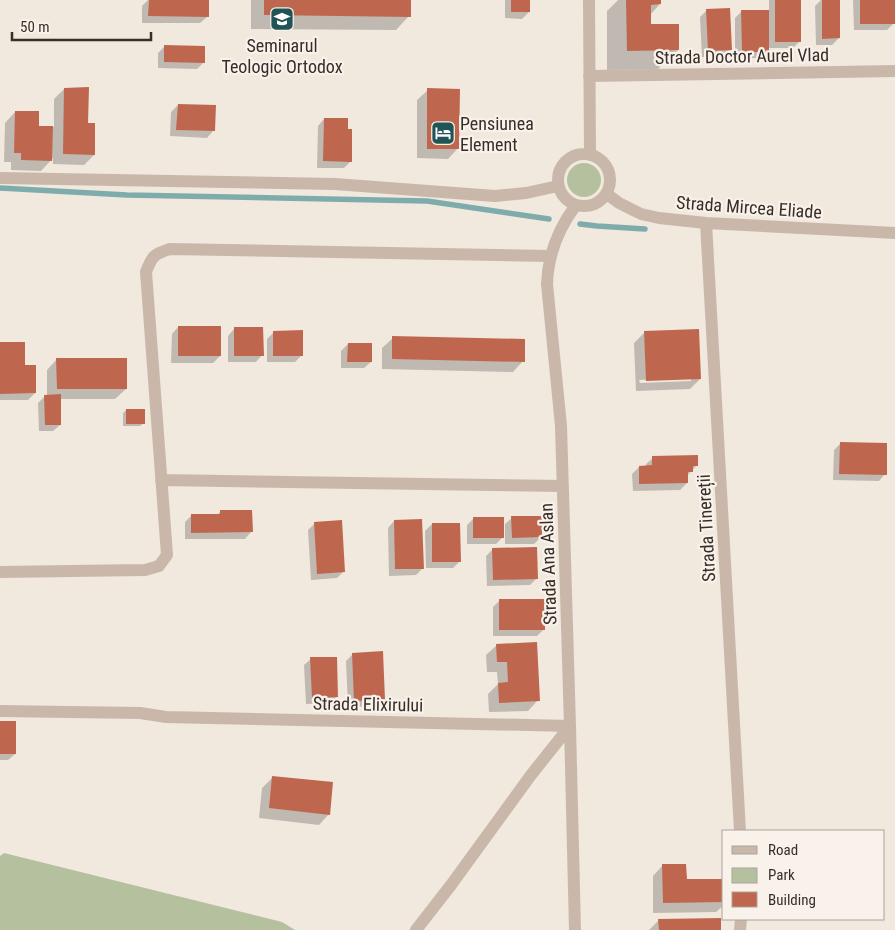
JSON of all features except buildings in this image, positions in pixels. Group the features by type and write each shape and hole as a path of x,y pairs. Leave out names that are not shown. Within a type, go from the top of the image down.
{"street":[{"path":"589,0 590,155"},
{"name":"Strada Doctor Aurel Vlad","path":"589,76 895,71"},
{"path":"581,154 590,155 604,163 608,170 610,186 607,194 601,200 593,205 584,207 568,201 558,186 558,177 560,169 573,157 581,154"},
{"path":"0,178 335,184 495,196 558,186"},
{"name":"Strada Mircea Eliade","path":"607,194 619,203 641,214 659,218 706,223 895,232"},
{"name":"Strada Ana Aslan","path":"574,930 561,426 547,284 548,268 554,244 560,230 576,205"},
{"name":"Strada Tinereții","path":"706,223 740,830"},
{"path":"0,572 145,570 159,566 167,556 146,272 151,259 160,252 170,249 551,256"},
{"path":"161,480 563,486"},
{"name":"Strada Elixirului","path":"0,711 140,713 166,717 570,726"},
{"path":"416,930 531,774 570,726"}],"green space":[{"path":"584,163 591,164 596,168 600,173 600,187 596,192 591,196 584,197 577,196 572,192 568,187 567,180 568,173 572,168 577,164"},
{"path":"4,853 282,922 295,930 0,930 0,856"}],"waterway":[{"path":"0,188 127,195 427,201 549,219"},
{"path":"580,224 645,229"}],"place":[{"name":"Seminarul Teologic Ortodox","path":"282,19"},
{"name":"Pensiunea Element","path":"443,133"}]}
